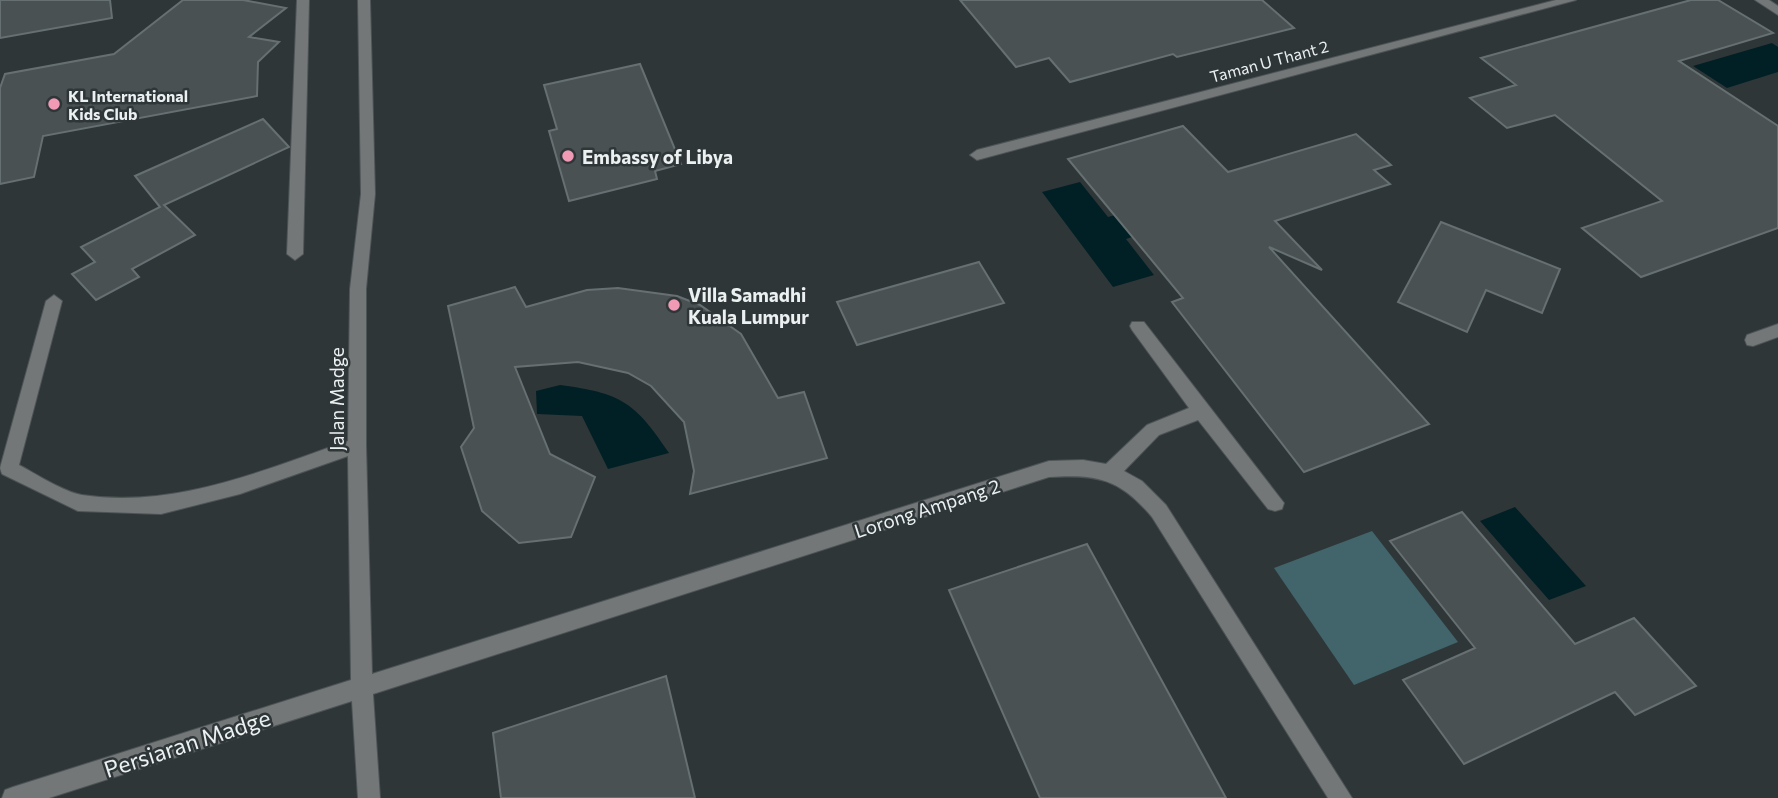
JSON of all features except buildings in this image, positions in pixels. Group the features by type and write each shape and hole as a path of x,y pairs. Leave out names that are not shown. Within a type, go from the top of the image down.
{"street":[{"path":"295,254 303,0"},
{"name":"Jalan Madge","path":"364,0 368,194 358,289 357,445 362,687 369,798"},
{"name":"Taman U Thant 2","path":"977,155 1570,0"},
{"path":"1761,0 1778,10"},
{"path":"54,301 9,469 78,503 161,506 240,486 357,445"},
{"path":"1138,326 1201,411 1275,503"},
{"path":"1753,340 1778,330"},
{"path":"1110,472 1153,430 1201,411"},
{"name":"Lorong Ampang 2","path":"362,687 1049,469 1080,467 1110,472 1141,489 1159,511 1341,798"},
{"name":"Persiaran Madge","path":"13,798 362,687"}],"shaded area":[{"path":"1772,43 1778,47 1778,72 1727,88 1693,66"},
{"path":"1080,182 1108,217 1131,211 1148,232 1126,239 1154,275 1113,287 1042,192"},
{"path":"560,385 598,392 625,403 646,422 669,453 608,469 582,416 537,414 536,391"},
{"path":"1515,507 1586,586 1549,600 1480,521"},
{"path":"1372,531 1458,642 1354,685 1274,568"}],"place":[{"name":"KL International Kids Club","path":"54,104"},
{"name":"Embassy of Libya","path":"568,156"},
{"name":"Villa Samadhi Kuala Lumpur","path":"674,305"}]}
